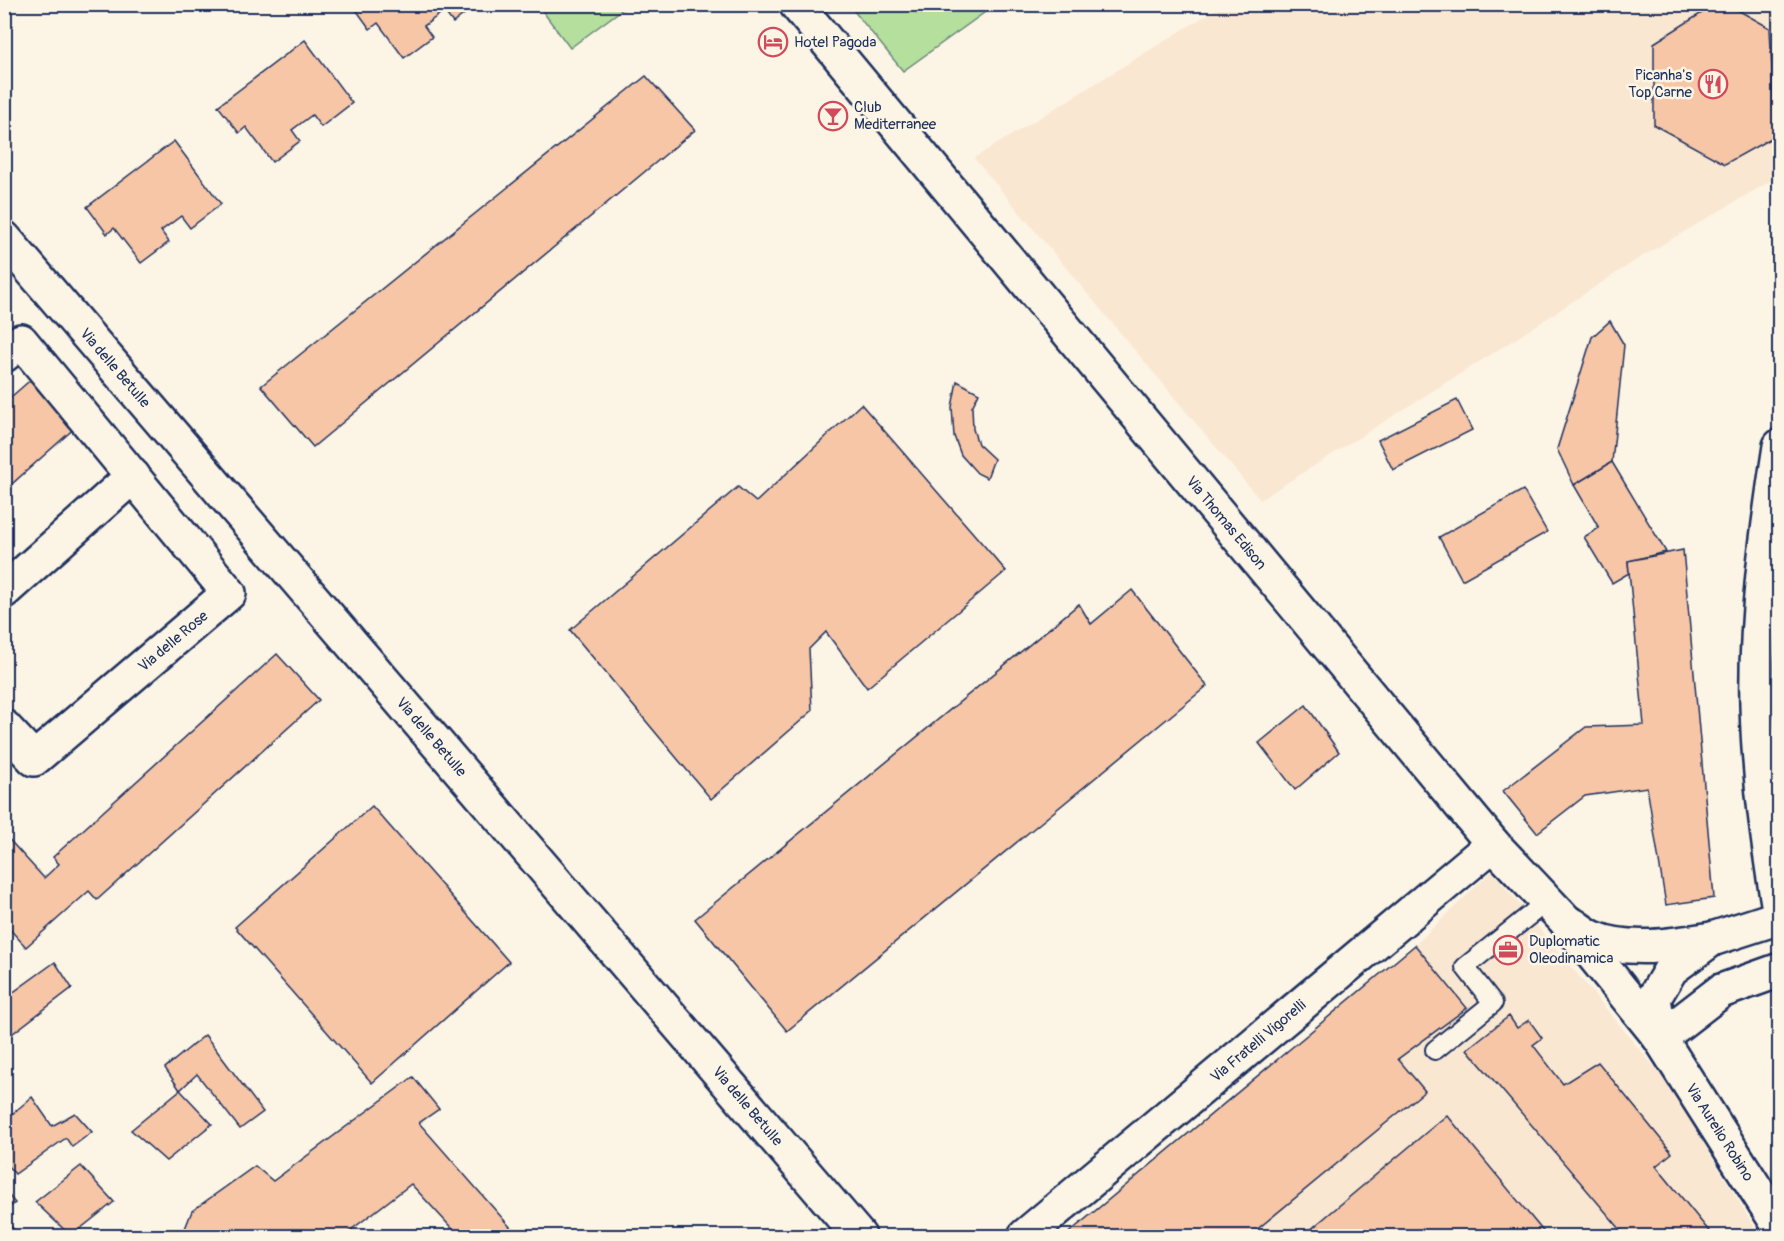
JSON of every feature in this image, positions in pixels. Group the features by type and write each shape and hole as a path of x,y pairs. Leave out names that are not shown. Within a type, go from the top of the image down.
{"street":[{"name":"Via Thomas Edison","path":"796,4 1493,844 1555,911 1660,1038"},
{"name":"Via delle Betulle","path":"4,238 859,1236"},
{"name":"Via delle Rose","path":"4,355 21,341 229,593 34,759 4,727"},
{"path":"1555,911 1593,938 1624,945 1661,947 1712,939 1779,916 1765,813 1757,694 1763,585 1779,446"},
{"path":"4,591 133,476"},
{"name":"Via Fratelli Vigorelli","path":"1025,1236 1493,844"},
{"path":"1712,939 1671,969 1654,998 1660,1038 1721,991 1779,970"},
{"name":"Via Aurelio Robino","path":"1660,1038 1779,1227"}],"lane":[{"path":"1435,1050 1493,1003 1465,967 1555,911"}],"shaded area":[{"path":"1223,5 1779,5 1779,176 1638,259 1260,500 974,158"},
{"path":"1492,871 1666,1081 1760,1236 1065,1236 1415,945"}],"green space":[{"path":"538,5 628,5 570,48"},
{"path":"849,5 995,5 903,71"}],"building":[{"path":"352,4 477,4 453,23 444,11 424,26 432,37 404,58 378,23 370,29"},
{"name":"Picanha's Top Carne","path":"1716,4 1727,4 1770,28 1775,136 1725,164 1654,125 1654,43"},
{"path":"305,40 352,103 321,127 312,115 292,130 300,141 272,162 246,127 239,133 218,106"},
{"path":"646,76 695,130 313,447 261,386"},
{"path":"174,141 221,204 190,228 181,216 161,231 169,242 141,263 114,228 107,234 87,207"},
{"path":"1610,321 1624,345 1612,462 1574,485 1557,449 1592,337"},
{"path":"35,376 78,425 4,491 4,403"},
{"path":"957,381 979,393 972,407 973,429 978,444 994,459 987,478 977,473 961,455 954,436 952,407"},
{"path":"1457,400 1472,430 1393,470 1378,440"},
{"path":"861,404 1006,571 867,688 826,632 809,649 812,711 711,799 570,630 738,487 756,502"},
{"path":"1612,462 1666,552 1628,561 1629,573 1612,583 1584,537 1599,528 1574,485"},
{"path":"1523,490 1547,532 1462,580 1439,537"},
{"path":"1683,550 1714,898 1666,905 1647,787 1585,796 1537,833 1503,791 1586,727 1644,725 1628,561"},
{"path":"1132,590 1207,686 787,1031 695,919 1079,604 1091,624"},
{"path":"277,654 319,700 97,900 89,891 26,947 4,923 4,834 44,878 59,864 53,857"},
{"path":"1306,705 1339,752 1295,790 1259,743"},
{"path":"372,806 509,962 372,1083 235,927"},
{"path":"1415,945 1467,1008 1398,1059 1425,1091 1249,1236 1065,1236"},
{"path":"55,962 72,988 4,1040 4,999"},
{"path":"1509,1016 1517,1028 1529,1020 1542,1038 1533,1045 1563,1084 1598,1062 1672,1153 1656,1166 1713,1236 1626,1236 1467,1049"},
{"path":"205,1035 263,1112 240,1129 197,1074 180,1090 165,1068"},
{"path":"413,1077 439,1109 419,1123 518,1236 459,1236 411,1184 343,1236 189,1236 184,1231 192,1211 255,1166 273,1181"},
{"path":"180,1090 212,1124 166,1161 131,1130"},
{"path":"32,1097 52,1126 75,1113 92,1132 72,1147 66,1138 15,1174 4,1162 4,1121"},
{"path":"1447,1115 1547,1236 1303,1236"},
{"path":"81,1166 114,1202 71,1236 35,1202"},
{"path":"4,1190 15,1203 4,1211"},
{"path":"4,1219 20,1236 4,1236"}],"place":[{"name":"Hotel Pagoda","path":"773,42"},
{"name":"Picanha's Top Carne","path":"1713,84"},
{"name":"Club Mediterranee","path":"833,116"},
{"name":"Duplomatic Oleodinamica","path":"1508,950"}]}
